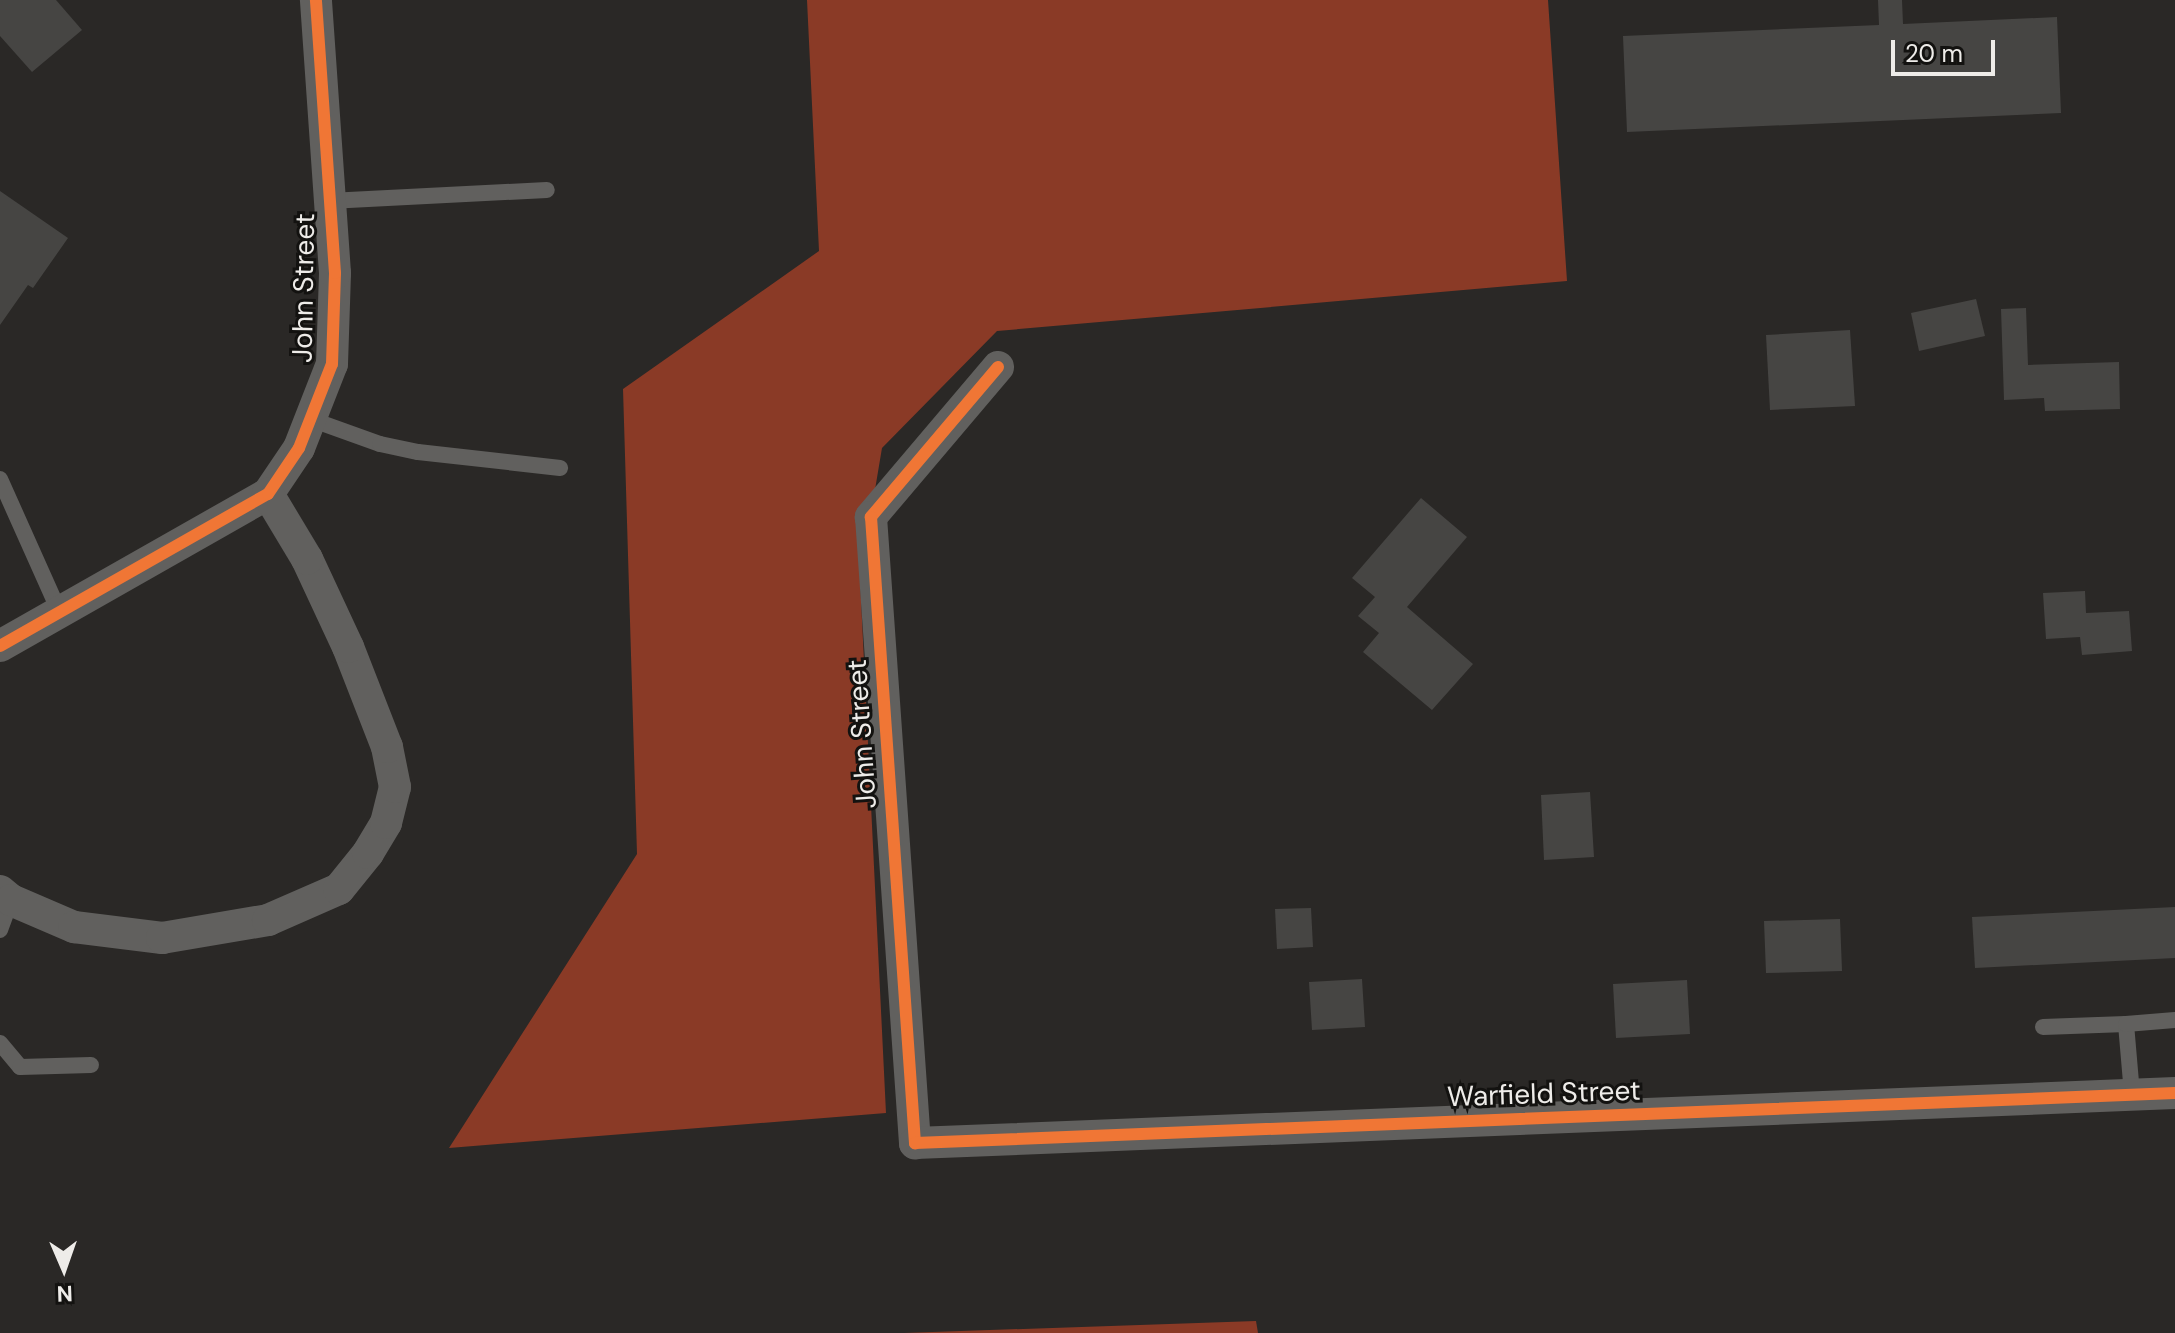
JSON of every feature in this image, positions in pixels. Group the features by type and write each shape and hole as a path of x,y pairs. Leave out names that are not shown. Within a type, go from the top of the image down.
{"street":[{"name":"John Street","path":"0,646 268,494 313,420 332,364 335,273 316,0"},
{"name":"John Street","path":"915,1143 871,517 998,367"},
{"path":"4,907 74,927 162,938 268,920 339,889 368,853 386,823 395,787 387,747 348,647 307,559 268,494"},
{"name":"Warfield Street","path":"915,1143 2175,1093"}],"lane":[{"path":"329,201 547,190"},
{"path":"313,420 380,444 418,452 560,468"},
{"path":"0,479 60,613"},
{"path":"2043,1027 2175,1020"},
{"path":"2126,1024 2132,1094"},
{"path":"0,1043 20,1067 91,1065"}],"shaded area":[{"path":"807,0 1548,0 1567,281 997,331 882,448 860,579 886,1113 449,1148 637,854 623,389 819,251"},
{"path":"1256,1321 1258,1333 904,1333"}],"building":[{"path":"0,0 56,0 82,30 32,72 0,36"},
{"path":"1878,0 1902,0 1903,24 2057,17 2061,113 1627,132 1623,36 1879,25"},
{"path":"0,191 68,238 33,288 28,285 0,325"},
{"path":"1976,299 1985,336 1919,351 1911,313"},
{"path":"2026,308 2028,365 2119,362 2120,409 2045,411 2044,398 2004,400 2001,309"},
{"path":"1850,330 1855,406 1770,410 1766,335"},
{"path":"1421,498 1467,537 1407,607 1473,664 1432,710 1363,652 1379,633 1358,616 1375,597 1352,578"},
{"path":"2085,591 2086,613 2129,611 2132,651 2082,655 2080,637 2046,639 2043,593"},
{"path":"1590,792 1594,857 1544,860 1541,795"},
{"path":"2175,907 2175,958 1975,968 1972,917"},
{"path":"1311,908 1313,947 1277,949 1275,909"},
{"path":"1840,919 1842,971 1766,973 1764,921"},
{"path":"1362,979 1365,1027 1312,1030 1309,982"},
{"path":"1687,980 1690,1034 1616,1038 1613,984"}],"cycle path":[{"path":"0,646 268,494 299,448 332,364 335,273 316,0"},
{"path":"998,367 871,517 915,1143 2175,1093"}]}
